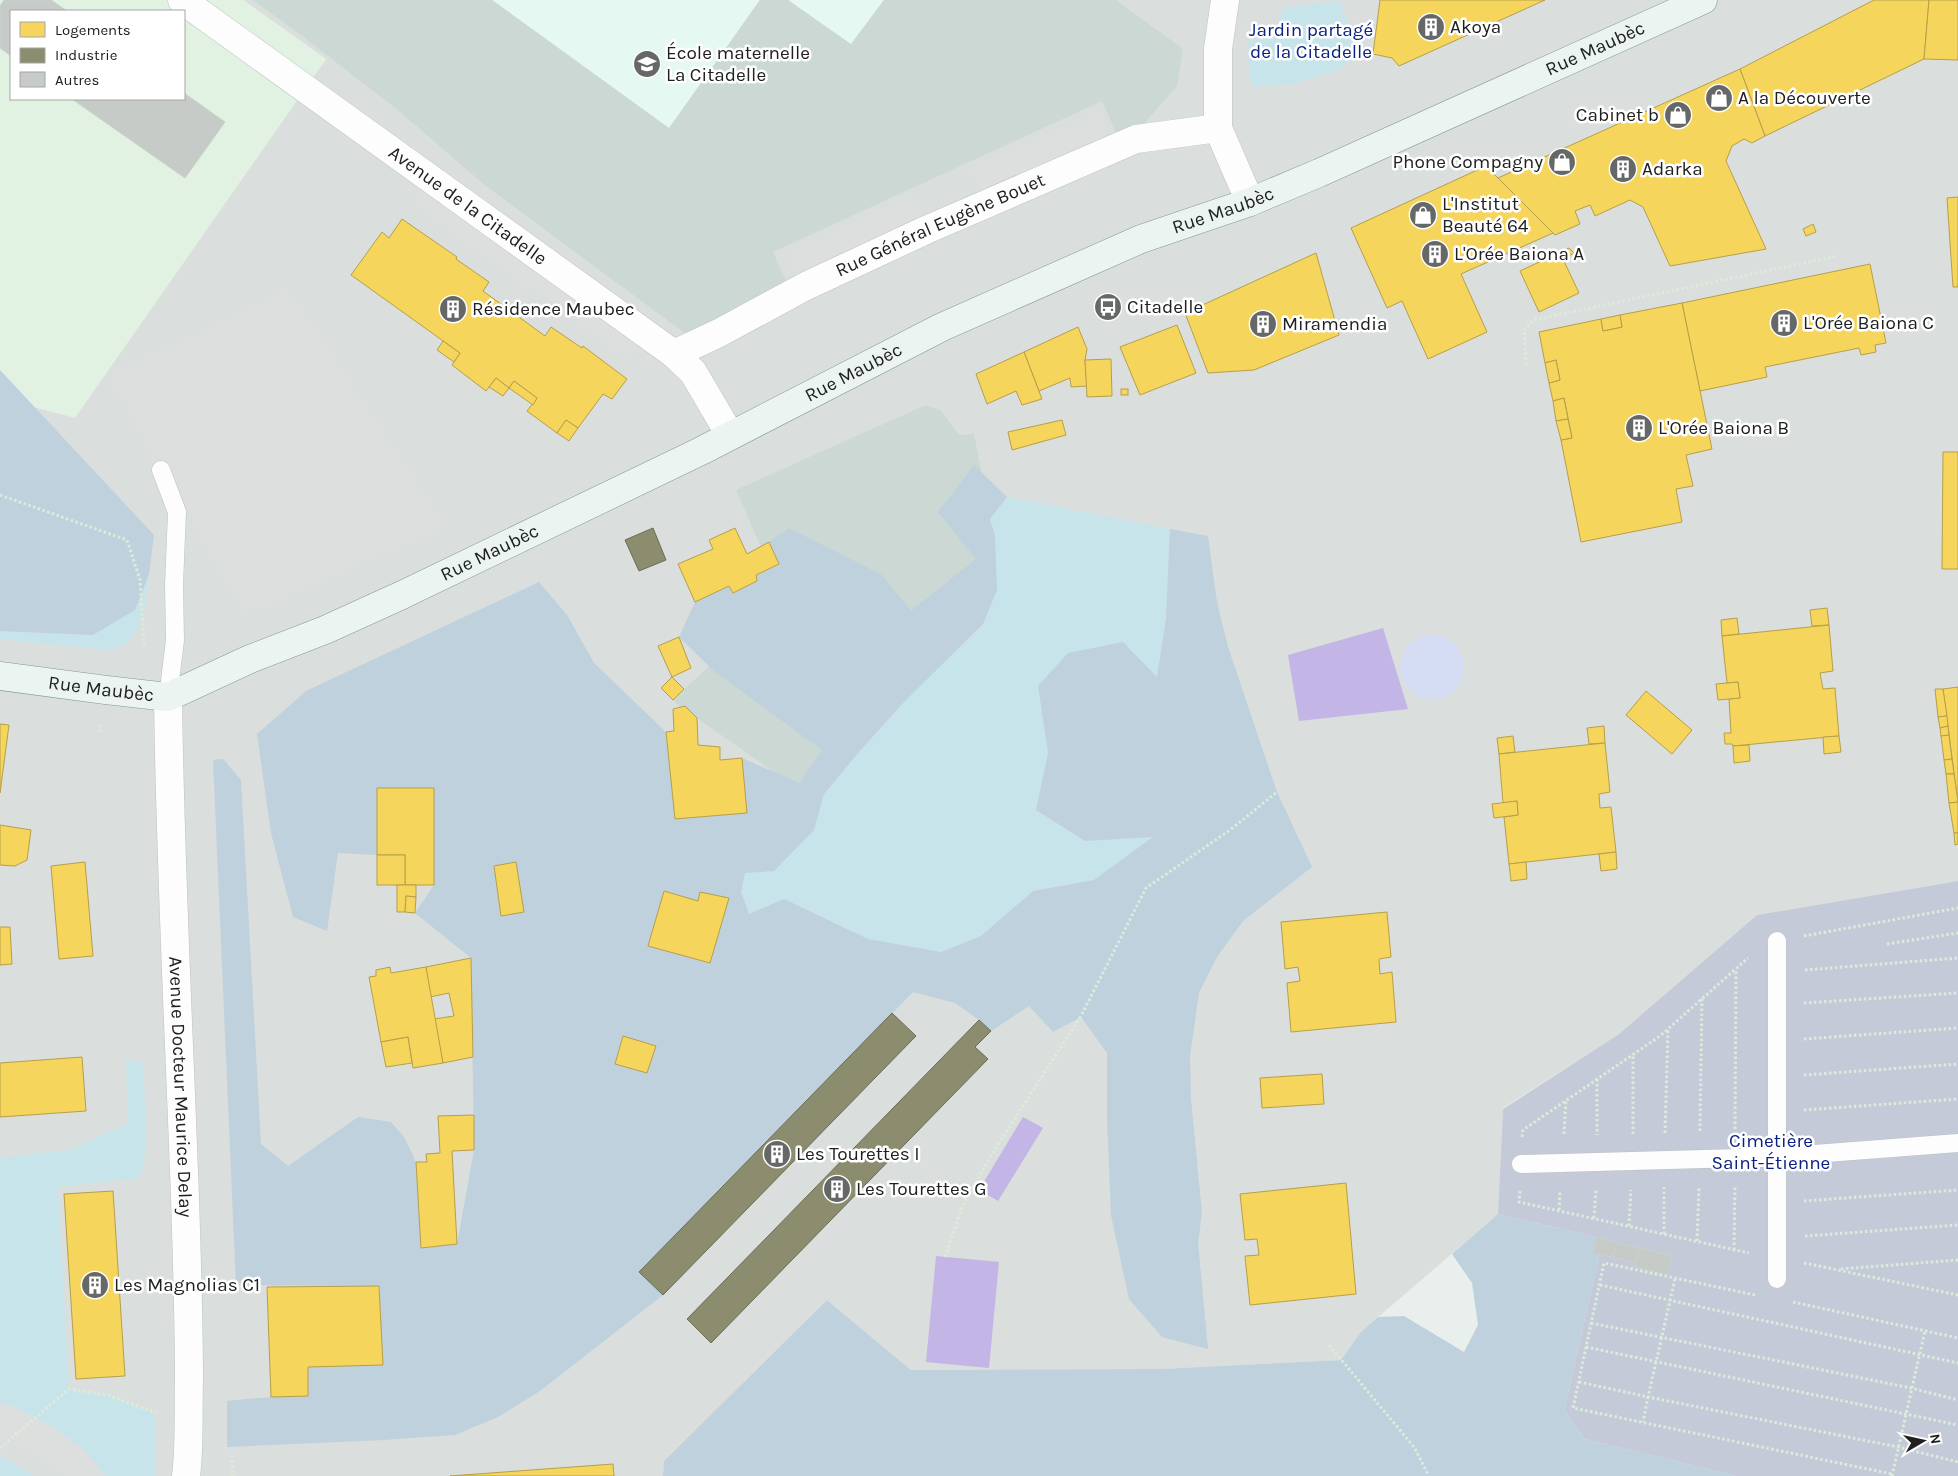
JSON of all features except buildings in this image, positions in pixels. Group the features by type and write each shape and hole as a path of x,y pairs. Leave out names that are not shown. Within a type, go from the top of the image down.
{"main road":[{"name":"Rue Maubèc","path":"0,676 168,697 250,659 325,630 402,595 665,469 942,327 1141,239 1250,202 1328,169 1703,0"}],"street":[{"name":"Avenue de la Citadelle","path":"182,0 674,354 693,372 730,435"},
{"path":"1225,0 1218,49 1218,128 1250,202"},
{"name":"Rue Général Eugène Bouet","path":"674,354 719,333 806,286 926,230 1136,139 1218,128"},
{"name":"Avenue Docteur Maurice Delay","path":"168,697 171,862 179,1008 186,1240 188,1455 186,1476"}],"lane":[{"path":"161,470 177,512 174,585 175,640 168,697"},
{"path":"1777,941 1777,1279"},
{"path":"1521,1164 1776,1157 1958,1143"}],"path":[{"path":"1526,365 1524,330 1533,320 1837,256"},
{"path":"0,495 127,540 140,580 144,646"},
{"path":"944,1257 964,1202 994,1151 1081,1016 1146,888 1230,830 1277,792"},
{"path":"1958,908 1762,945 1660,1036 1523,1130 1519,1202 1734,1250 1958,1295"},
{"path":"1887,944 1958,934"},
{"path":"1777,972 1958,958"},
{"path":"1734,1250 1736,969"},
{"path":"1776,1004 1958,992"},
{"path":"1698,1242 1702,998"},
{"path":"1777,1041 1958,1028"},
{"path":"1776,1077 1958,1064"},
{"path":"1776,1112 1958,1099"},
{"path":"1776,1202 1958,1190"},
{"path":"1777,1238 1958,1225"},
{"path":"1836,1270 1958,1260"},
{"path":"1604,1264 1573,1408 1892,1475 1925,1331"},
{"path":"1643,1422 1655,1361 1675,1279"},
{"path":"1600,1285 1958,1363"},
{"path":"1591,1323 1911,1388 1958,1400"},
{"path":"1328,1345 1414,1448 1429,1476"},
{"path":"1586,1347 1958,1425"},
{"path":"1579,1382 1898,1447 1958,1462"},
{"path":"0,1448 69,1389 110,1396 159,1413"},
{"path":"232,1455 233,1476"}],"shaded area":[{"path":"0,0 243,0 326,59 75,418 0,398"},
{"path":"243,0 1958,0 1958,881 1757,915 1619,1034 1503,1108 1498,1214 1362,1331 1341,1360 1161,1369 911,1370 827,1300 664,1461 663,1476 0,1476 0,399 75,417 326,59"},
{"path":"253,0 492,0 669,128 760,0 788,0 851,44 884,0 1116,0 1183,49 1177,86 1141,127 1118,137 1102,101 773,252 789,288 690,337 486,186 399,111"},
{"name":"École maternelle La Citadelle","path":"492,0 760,0 669,129"},
{"name":"École maternelle La Citadelle","path":"788,0 884,0 851,45"},
{"path":"1102,115 1115,148 987,203 973,170"},
{"path":"434,181 645,334 629,357 418,203"},
{"path":"911,197 926,230 806,286 791,254"},
{"path":"287,292 441,526 246,610 113,377"},
{"path":"0,370 154,535 149,574 135,610 93,635 0,631"},
{"path":"926,405 941,411 959,435 974,434 987,501 996,576 808,790 791,784 697,718 685,706 680,707 673,700 742,635 799,574 777,537 761,547 736,490"},
{"path":"974,465 1007,497 990,519 995,535 997,590 983,624 904,702 824,794 814,830 774,871 745,873 741,892 749,914 784,899 868,939 941,952 981,936 1033,891 1094,880 1153,837 1085,841 1036,810 1048,753 1038,686 1068,653 1123,642 1157,677 1166,618 1170,529 1208,536 1217,602 1228,647 1277,792 1312,867 1243,921 1217,957 1199,993 1190,1056 1191,1099 1202,1213 1198,1243 1208,1349 1162,1337 1129,1299 1111,1215 1107,1118 1107,1053 1081,1017 1053,1032 1029,1006 991,1031 955,1003 913,992 639,1272 663,1295 540,1391 498,1417 455,1435 227,1447 227,1401 308,1395 308,1367 383,1365 379,1286 236,1285 213,760 223,759 241,780 261,1144 288,1166 358,1117 391,1122 404,1137 416,1162 421,1248 457,1244 474,1150 471,958 415,913 434,885 434,788 378,788 377,855 338,853 327,931 293,917 271,833 257,734 306,691 539,582 567,615 594,663 666,732 675,818 746,813 742,758 799,783 822,750 715,672 679,637 695,602 729,586 733,592 757,581 756,575 779,564 769,542 789,528 882,575 911,611 976,559 938,512"},
{"path":"1383,628 1408,709 1299,721 1288,655"},
{"path":"1432,635 1444,638 1455,644 1461,655 1464,667 1461,679 1455,690 1444,696 1432,699 1420,696 1409,690 1403,679 1400,667 1403,655 1409,644 1420,638"},
{"path":"1023,1117 1043,1128 998,1201 979,1190"},
{"path":"1498,1214 1603,1239 1564,1410 1584,1439 1736,1476 663,1476 664,1461 827,1300 911,1370 1161,1369 1341,1360 1361,1332 1378,1317 1404,1316 1464,1352 1478,1325 1472,1283 1452,1254"},
{"path":"936,1256 999,1262 989,1368 926,1362"},
{"path":"0,1404 10,1405 53,1427 83,1449 105,1476 67,1476 54,1462 0,1433"}],"green space":[{"name":"Jardin partagé de la Citadelle","path":"1340,0 1359,57 1338,70 1293,84 1251,87 1248,59 1249,40 1264,37 1273,32 1279,23 1282,9"},
{"path":"1007,497 1170,529 1166,618 1157,678 1038,686 1048,753 1036,810 1085,841 1154,836 1094,880 1033,891 981,936 941,952 868,939 784,899 749,914 741,892 745,873 814,830 824,795 858,753 904,702 983,624 995,535 990,519"},
{"path":"149,574 144,616 129,642 109,650 0,639 0,631 93,635 135,610"},
{"name":"Cimetière Saint-Étienne","path":"1958,881 1958,1476 1736,1476 1584,1439 1564,1410 1603,1239 1498,1214 1503,1109 1619,1034 1757,915"},
{"path":"142,1061 146,1113 146,1151 140,1178 58,1187 69,1388 110,1396 152,1412 155,1422 155,1476 105,1476 89,1455 65,1436 31,1415 0,1404 0,1158 72,1149 128,1123 126,1062"},
{"path":"0,1457 7,1459 33,1476 0,1476"}],"place":[{"name":"Akoya","path":"1431,27"},
{"name":"École maternelle La Citadelle","path":"647,64"},
{"name":"A la Découverte","path":"1719,98"},
{"name":"Cabinet b","path":"1678,115"},
{"name":"Phone Compagny","path":"1562,162"},
{"name":"Adarka","path":"1623,169"},
{"name":"L'Institut Beauté 64","path":"1423,215"},
{"name":"L'Orée Baiona A","path":"1435,254"},
{"name":"Citadelle","path":"1108,307"},
{"name":"Résidence Maubec","path":"453,309"},
{"name":"L'Orée Baiona C","path":"1784,323"},
{"name":"Miramendia","path":"1263,324"},
{"name":"L'Orée Baiona B","path":"1639,428"},
{"name":"Les Tourettes I","path":"777,1154"},
{"name":"Les Tourettes G","path":"837,1189"},
{"name":"Les Magnolias C1","path":"95,1285"}]}
